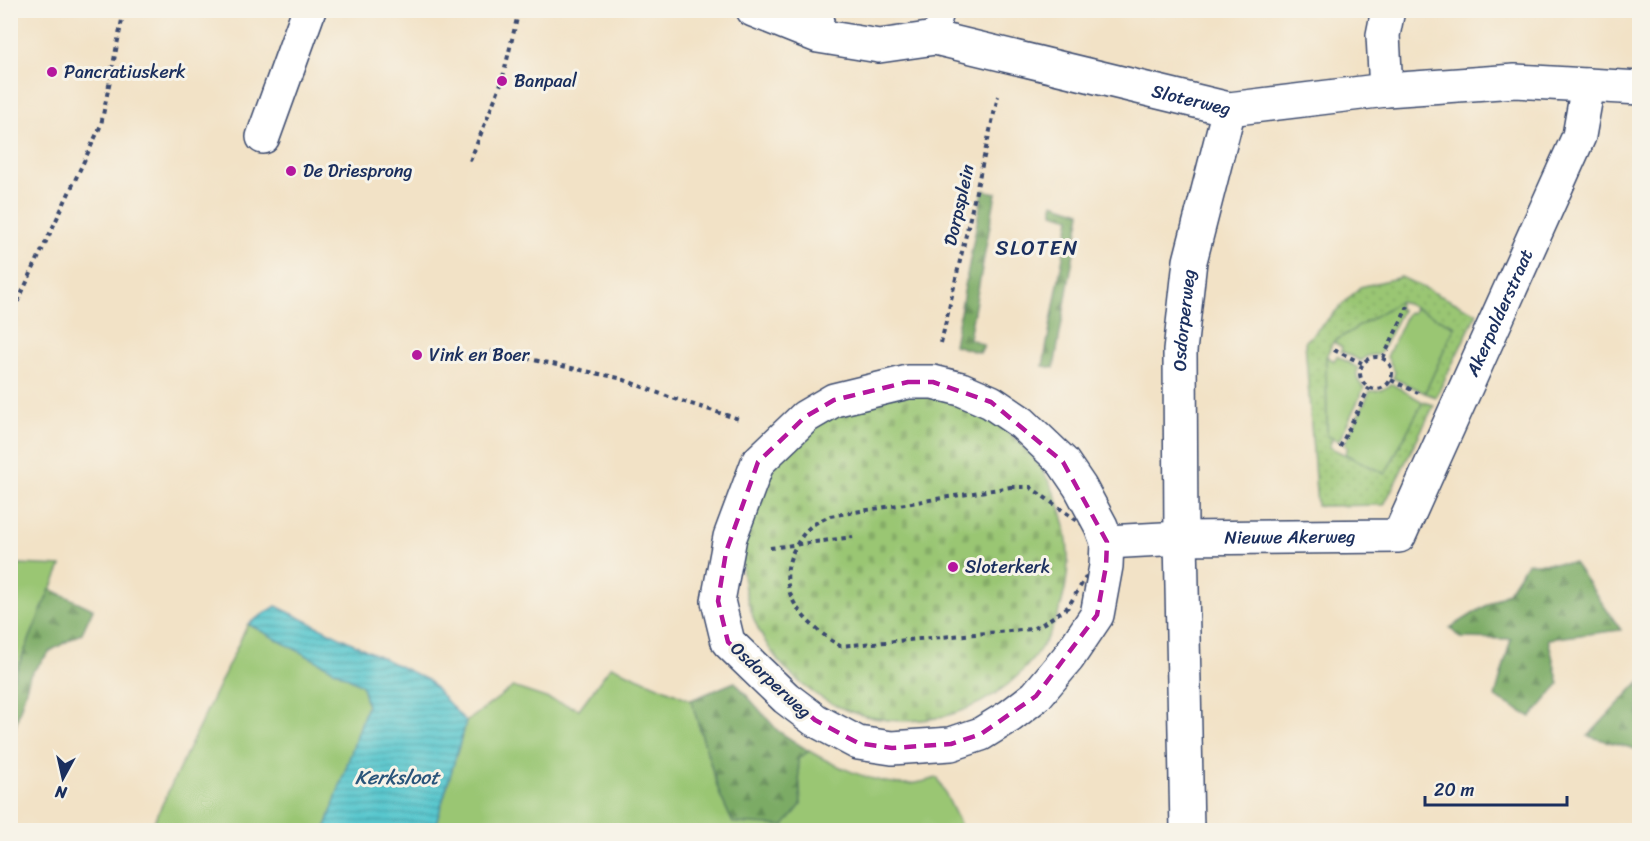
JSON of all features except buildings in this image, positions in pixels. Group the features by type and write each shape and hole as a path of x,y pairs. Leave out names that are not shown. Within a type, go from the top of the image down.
{"street":[{"path":"263,137 309,10"},
{"name":"Sloterweg","path":"753,10 821,23 879,46 939,24 1007,55 1229,109 1386,90 1515,81 1640,88"},
{"path":"1386,90 1383,35 1388,10"},
{"name":"Akerpolderstraat","path":"1399,536 1579,136 1588,85"},
{"name":"Osdorperweg","path":"1187,831 1180,351 1190,261 1229,109"},
{"name":"Osdorperweg","path":"908,382 933,382 961,389 991,402 1022,423 1063,462 1080,487 1101,526 1107,542 1106,566 1097,615 1068,658 1036,696 981,734 951,744 892,748 858,743 815,720 786,698 728,642 718,600 726,552 758,462 786,433 805,417 834,400 908,382"},
{"name":"Nieuwe Akerweg","path":"1181,538 1399,536"},
{"path":"1107,542 1181,538"}],"path":[{"path":"10,318 100,125 124,10"},
{"path":"470,161 502,81 519,10"},
{"name":"Dorpsplein","path":"939,349 1007,55"},
{"path":"1383,358 1408,306"},
{"path":"1334,350 1362,363"},
{"path":"491,351 620,378 669,397 786,433"},
{"path":"1371,357 1383,358 1391,368 1391,380 1383,388 1369,388 1362,382 1360,376 1362,363 1371,357"},
{"path":"1340,447 1369,388"},
{"path":"1011,487 1030,487 1107,542 1068,606 1032,629 840,646 818,632 799,612 791,598 787,567 796,546 810,527 830,516 1011,487"},
{"path":"726,552 796,546 853,537"}],"highlighted area":[{"path":"908,382 933,382 991,402 1063,462 1107,542 1106,566 1097,615 1036,696 981,734 951,744 892,748 858,743 815,720 728,642 718,601 726,552 758,462 805,417 834,400"}],"green space":[{"path":"983,190 996,193 969,338 984,345 980,353 954,345"},
{"path":"1053,203 1081,212 1054,368 1043,366 1070,218 1053,213"},
{"path":"1401,277 1477,313 1436,397 1425,393 1455,326 1400,301 1333,342 1326,357 1327,436 1333,438 1329,447 1385,474 1423,402 1434,405 1384,505 1317,506 1305,342 1360,287"},
{"path":"1400,300 1398,308 1402,310 1380,354 1367,356 1361,361 1341,351 1342,347 1333,342"},
{"path":"1416,307 1455,327 1425,393 1393,378 1395,372 1387,357 1407,313 1412,313"},
{"path":"1326,356 1334,361 1337,356 1358,368 1358,379 1364,388 1339,441 1327,437"},
{"path":"1392,384 1423,402 1385,474 1345,454 1348,447 1344,445 1370,391 1382,390"},
{"path":"905,395 952,402 967,408 995,423 1020,443 1040,468 1055,496 1061,511 1068,558 1061,605 1055,620 1040,648 1020,673 995,693 967,708 952,714 905,721 858,714 843,708 815,693 790,673 770,648 755,620 749,605 742,558 749,511 755,496 770,468 790,443 815,423 843,408 858,402"},
{"path":"1527,563 1574,563 1621,630 1548,639 1559,684 1531,717 1495,697 1511,639 1460,638 1450,628 1508,592"},
{"path":"19,564 61,566 11,684 11,586"},
{"path":"50,589 93,609 82,633 50,651 30,675 11,741 11,684"},
{"path":"248,624 362,685 367,706 325,830 150,830"},
{"path":"611,666 691,700 720,795 733,823 801,805 798,759 809,751 843,768 881,781 910,784 938,778 963,830 434,830 466,722 513,687 579,709"},
{"path":"735,682 778,731 809,751 798,759 801,805 784,826 733,823 720,795 691,700"},
{"path":"1639,682 1639,750 1588,736"}],"water":[{"name":"Kerksloot","path":"276,606 428,680 466,722 434,830 325,830 367,706 362,685 248,624"}],"place":[{"name":"Pancratiuskerk","path":"52,72"},
{"name":"Banpaal","path":"502,81"},
{"name":"De Driesprong","path":"291,171"},
{"name":"Vink en Boer","path":"417,355"},
{"name":"Sloterkerk","path":"953,567"}],"district":[{"name":"SLOTEN","path":"1037,248"}]}
